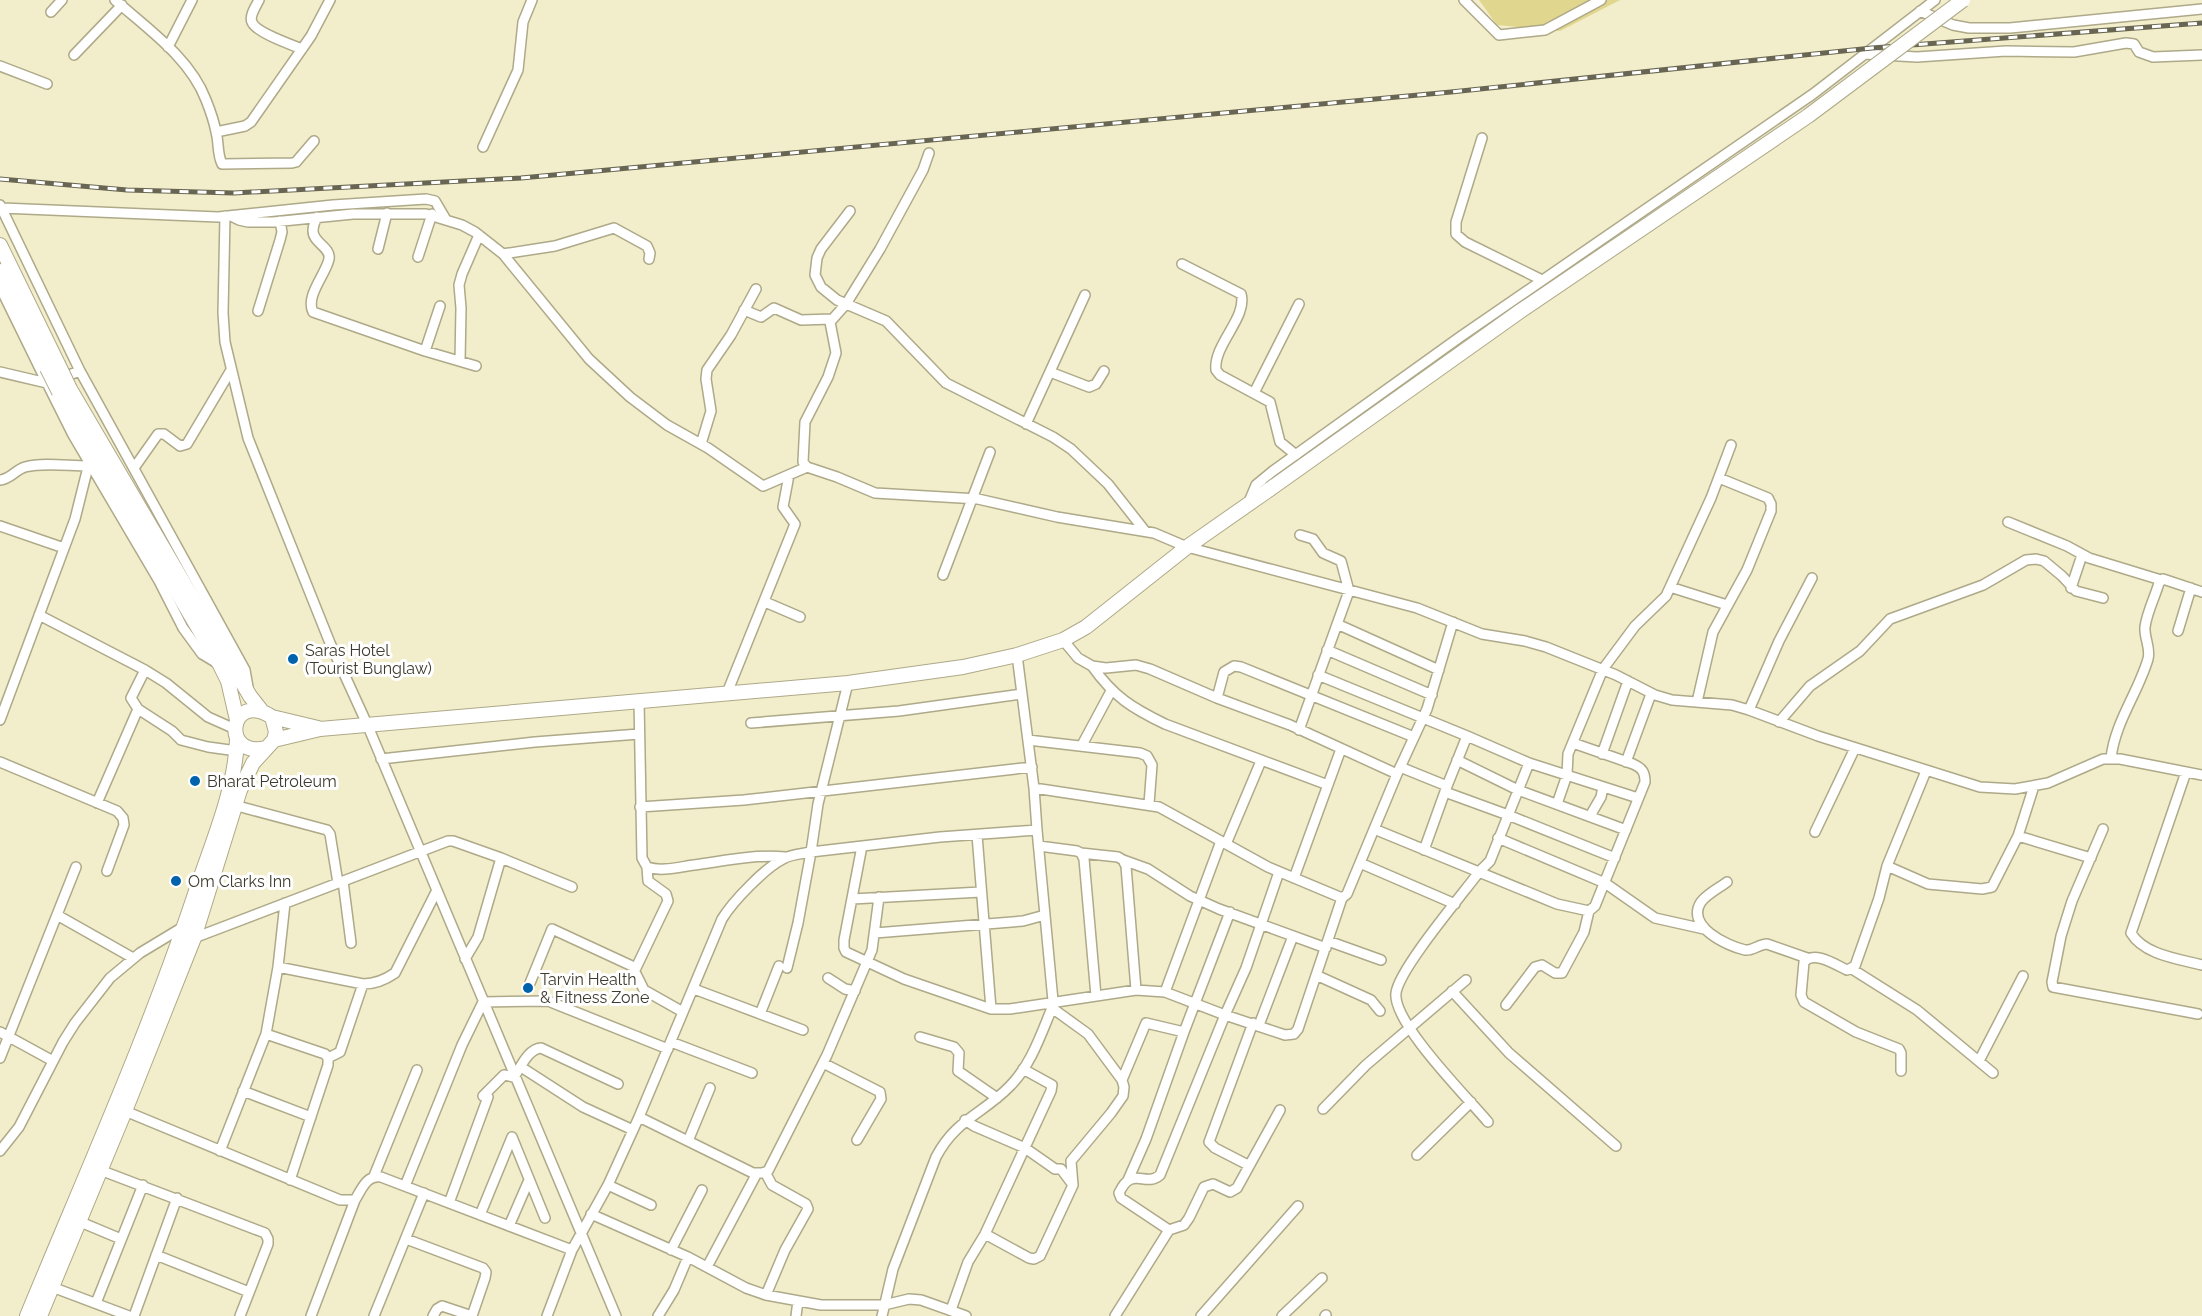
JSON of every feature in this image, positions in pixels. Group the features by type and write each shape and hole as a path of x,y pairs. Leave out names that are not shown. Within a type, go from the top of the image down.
{"highway":[{"path":"236,735 245,748 255,751 270,744 320,729 848,683 963,667 1017,655 1063,640 1106,612 1187,547 1519,312 1808,116 1963,0"},
{"path":"0,245 52,366"},
{"path":"0,271 220,664 228,681 236,735 230,804 194,938 40,1316"},
{"path":"27,1316 114,1107 230,804 247,774 270,744 276,732 266,714 250,696 65,390"},
{"path":"236,735 247,711 320,729"}],"street":[{"path":"51,12 62,0"},
{"path":"168,48 192,0"},
{"path":"259,0 251,18 253,25 261,31 302,49"},
{"path":"216,132 245,126 251,122 302,49 330,0"},
{"path":"483,147 518,69 523,22 532,0"},
{"path":"1464,0 1499,35 1545,30 1601,0"},
{"path":"1248,504 1256,485 1296,455 1542,280 1813,94 1935,0"},
{"path":"74,55 118,3 184,63 206,98 216,132 220,161 225,165 296,162 314,141"},
{"path":"1920,11 1953,25 1969,28 2010,28 2202,9"},
{"path":"1864,54 1917,57 2006,51 2074,52 2126,43 2134,44 2139,52 2153,57 2202,55"},
{"path":"0,66 47,84"},
{"path":"1482,138 1456,222 1456,234 1465,242 1542,280"},
{"path":"744,310 761,317 774,308 801,320 831,319 846,304 880,249 923,170 929,153"},
{"path":"250,696 245,670 80,371 1,206 168,216 228,216 333,205 426,199 435,201 444,218"},
{"path":"850,211 821,249 815,267 815,275 820,287 846,304 895,328 946,383 1053,437 1087,462 1108,484 1145,531"},
{"path":"228,216 248,222 387,213 432,214 462,225 480,235 503,254 589,359 654,416 701,444 763,486 807,467"},
{"path":"378,249 387,213"},
{"path":"418,256 432,214"},
{"path":"228,216 223,313 225,342 248,438 330,642 367,724 616,1316"},
{"path":"317,217 313,229 314,235 327,251 329,258 311,302 313,312 476,366"},
{"path":"258,311 282,232 280,221"},
{"path":"503,254 555,246 614,228 647,246 649,259"},
{"path":"460,361 460,280 480,235"},
{"path":"1182,264 1241,294 1242,305 1215,365 1220,375 1271,404 1280,442 1296,455"},
{"path":"0,287 88,464 159,581 183,628 202,654 220,664"},
{"path":"701,444 711,411 706,379 707,370 756,289"},
{"path":"1026,424 1085,295"},
{"path":"1254,393 1299,303"},
{"path":"425,351 440,306"},
{"path":"831,319 836,353 828,377 805,422 803,462 807,467 875,493 989,501 1106,526 1145,531 1187,547 1417,608 1482,634 1546,647 1603,669 1651,694 1672,700 1732,705 1855,748 1980,787 2015,789 2048,783 2096,760 2111,758 2202,775"},
{"path":"134,468 158,434 164,434 180,446 187,444 231,370"},
{"path":"0,372 47,383 80,371"},
{"path":"1050,372 1089,387 1096,384 1104,371"},
{"path":"1557,804 1568,775 1568,754 1603,669 1635,626 1660,603 1670,587 1719,478 1731,445"},
{"path":"943,575 990,452"},
{"path":"0,480 31,466 88,464"},
{"path":"0,720 75,519 88,464"},
{"path":"727,693 795,524 783,507 789,475"},
{"path":"1697,702 1713,632 1747,570 1770,515 1771,504 1766,497 1719,478"},
{"path":"2008,522 2067,546 2082,555 2202,592"},
{"path":"0,526 64,548"},
{"path":"1299,730 1349,591 1341,561 1323,553 1312,539 1300,535"},
{"path":"2072,588 2082,555"},
{"path":"1779,722 1810,686 1860,651 1885,623 1896,615 1983,585 2026,560 2044,561 2076,591 2103,598"},
{"path":"1749,710 1779,641 1812,578"},
{"path":"2111,758 2120,722 2147,661 2146,624 2161,580"},
{"path":"1670,587 1727,605"},
{"path":"2178,632 2191,588"},
{"path":"765,603 800,617"},
{"path":"39,615 166,682 208,717 236,735"},
{"path":"862,846 844,948 850,956 904,979 991,1009 1052,1005 1136,990 1165,992 1286,1035 1294,1034 1298,1029 1342,898 1347,894 1423,718 1453,622"},
{"path":"1337,624 1439,670"},
{"path":"1063,640 1078,658 1092,666 1143,667 1614,858"},
{"path":"1327,650 1431,695"},
{"path":"882,1316 893,1269 943,1144 966,1120 1010,1087 1035,1048 1052,1005 1032,767 1017,655"},
{"path":"1092,666 1111,691 1123,701 1165,724 1328,785"},
{"path":"1217,698 1224,672 1234,666 1414,737"},
{"path":"145,670 131,698 138,709 187,743 236,735"},
{"path":"1318,675 1529,763 1638,798"},
{"path":"1602,754 1628,681"},
{"path":"760,1014 783,967 798,924 821,791 848,683"},
{"path":"1082,745 1111,691"},
{"path":"751,723 944,706 1022,694"},
{"path":"1626,762 1651,694"},
{"path":"635,969 668,901 666,894 648,880 642,858 639,701"},
{"path":"97,803 138,709"},
{"path":"381,759 535,742 639,734"},
{"path":"1424,850 1467,736"},
{"path":"1028,740 1131,750 1147,756 1152,765 1149,804"},
{"path":"1506,1005 1535,967 1542,965 1555,973 1562,973 1584,932 1589,911 1596,906 1645,782 1644,772 1639,767 1573,743"},
{"path":"1815,832 1855,748"},
{"path":"1294,878 1341,749"},
{"path":"1457,760 1518,790 1626,830"},
{"path":"1165,992 1199,900 1261,761"},
{"path":"0,762 117,811 123,818 124,825 107,871"},
{"path":"1488,1122 1409,1028 1396,1003 1399,983 1411,962 1479,872 1490,861 1529,763"},
{"path":"640,807 744,800 1032,767"},
{"path":"1852,969 1879,898 1887,866 1926,771"},
{"path":"2186,772 2131,933 2151,950 2202,965"},
{"path":"1887,866 1929,884 1989,888 1994,884 2018,836 2034,786"},
{"path":"1590,816 1601,797 1603,787"},
{"path":"1034,788 1149,804 1170,812 1279,872 1342,898"},
{"path":"230,804 323,828 330,834 341,882 351,944"},
{"path":"1374,829 1557,904 1589,911"},
{"path":"2103,829 2072,902 2061,936 2053,987 2198,1014"},
{"path":"646,867 665,869 762,856 785,857 862,846 1037,830"},
{"path":"977,835 991,1009"},
{"path":"2018,836 2091,858"},
{"path":"1498,838 1605,883 1655,918 1704,929"},
{"path":"194,938 442,843 453,841 572,887"},
{"path":"1039,846 1077,851 1081,854 1118,857 1148,869 1199,900 1293,936 1381,960"},
{"path":"1081,854 1084,859 1096,996"},
{"path":"547,1316 572,1250 608,1185 639,1117 727,910 774,864 785,857"},
{"path":"465,959 478,937 501,858"},
{"path":"1123,860 1126,866 1136,990"},
{"path":"1360,863 1455,904"},
{"path":"0,1058 4,1034 76,867"},
{"path":"1128,1179 1151,1179 1160,1175 1246,968 1279,872"},
{"path":"1727,882 1700,903 1697,914 1704,929 1711,936 1745,950 1767,944 1807,958 1814,956 1847,970 1852,969 1917,1010 1993,1073"},
{"path":"278,967 373,984 395,973 436,892"},
{"path":"852,899 981,892"},
{"path":"707,1267 761,1172 772,1165 823,1063 872,950 879,897"},
{"path":"220,1150 266,1034 278,967 285,903"},
{"path":"1169,1230 1121,1197 1119,1193 1146,1139 1230,912"},
{"path":"57,915 134,958"},
{"path":"875,933 1023,921 1045,915"},
{"path":"0,1151 19,1127 75,1023 110,978 134,958 184,926"},
{"path":"530,983 552,929 632,966 644,990 684,1012"},
{"path":"1248,1165 1215,1148 1209,1142 1293,936"},
{"path":"1807,958 1804,962 1802,999 1856,1032 1899,1049 1901,1071"},
{"path":"1316,975 1371,1000 1380,1011"},
{"path":"1979,1061 2023,976"},
{"path":"828,978 845,989 855,991"},
{"path":"1323,1109 1366,1065 1466,980"},
{"path":"328,1058 337,1055 343,1045 363,984"},
{"path":"694,989 803,1030"},
{"path":"1452,991 1509,1053 1616,1146"},
{"path":"483,1002 548,1001 752,1072"},
{"path":"405,1186 462,1045 483,1002"},
{"path":"966,1120 974,1126 1025,1148 1056,1169 1061,1169 1071,1161 1123,1096 1125,1088 1122,1080 1088,1035 1052,1005"},
{"path":"1122,1080 1146,1023 1184,1032"},
{"path":"4,1034 53,1061"},
{"path":"266,1034 325,1054 328,1058 328,1065 290,1180"},
{"path":"920,1037 958,1049 958,1071 997,1098"},
{"path":"514,1077 532,1051 541,1048 618,1084"},
{"path":"823,1063 880,1092 881,1099 857,1140"},
{"path":"521,1067 583,1107 633,1130"},
{"path":"951,1310 968,1262 985,1234 1049,1097 1052,1085 1023,1069"},
{"path":"311,1316 356,1200 368,1179 374,1176 417,1070"},
{"path":"448,1203 485,1097 504,1075 514,1077"},
{"path":"688,1141 710,1088"},
{"path":"243,1091 310,1118"},
{"path":"1418,1155 1471,1102"},
{"path":"1115,1316 1169,1230 1184,1225 1207,1184 1213,1184 1230,1192 1237,1188 1280,1110"},
{"path":"125,1112 340,1200 356,1200"},
{"path":"639,1117 761,1172 771,1185 806,1204 808,1209 784,1250 766,1295"},
{"path":"480,1215 511,1137 513,1137 545,1218"},
{"path":"985,1234 1029,1258 1040,1256 1073,1185 1071,1161"},
{"path":"1061,1169 1073,1185"},
{"path":"100,1170 265,1233 268,1244 240,1316"},
{"path":"374,1176 572,1250"},
{"path":"509,1226 529,1179"},
{"path":"96,1303 143,1185"},
{"path":"608,1185 651,1205"},
{"path":"671,1250 702,1190"},
{"path":"374,1316 424,1193"},
{"path":"134,1316 177,1198"},
{"path":"1201,1316 1298,1206"},
{"path":"591,1214 688,1257 746,1288 766,1295 820,1305 884,1305 909,1299 921,1300 966,1316"},
{"path":"78,1221 121,1239"},
{"path":"406,1239 483,1268 486,1272 472,1316 442,1306 437,1308 433,1316"},
{"path":"156,1255 249,1292"},
{"path":"658,1316 674,1290 688,1257"},
{"path":"1282,1316 1322,1278"},
{"path":"52,1287 129,1316"},
{"path":"796,1316 798,1301"}],"shaded area":[{"path":"1479,0 1620,0 1560,31 1497,25"}],"railway":[{"path":"0,179 127,190 234,193 521,178 1451,92 1872,48 2202,23"}],"place":[{"name":"Saras Hotel (Tourist Bunglaw)","path":"293,659"},
{"name":"Bharat Petroleum","path":"195,781"},
{"name":"Om Clarks Inn","path":"176,881"},
{"name":"Tarvin Health & Fitness Zone","path":"528,988"}]}
